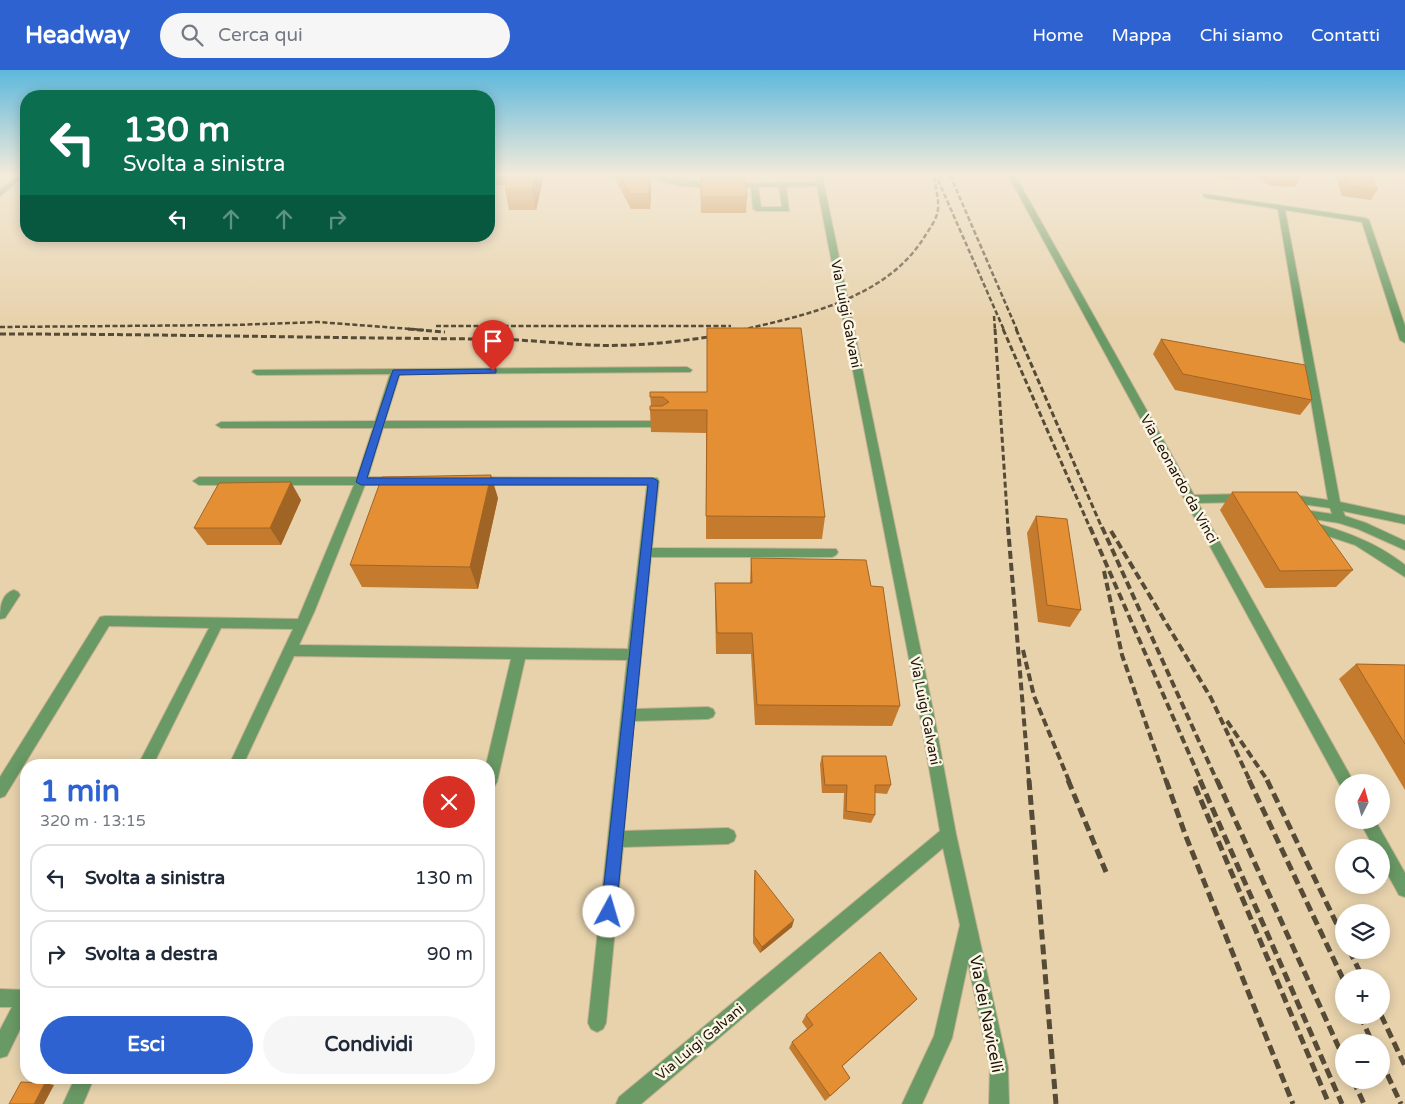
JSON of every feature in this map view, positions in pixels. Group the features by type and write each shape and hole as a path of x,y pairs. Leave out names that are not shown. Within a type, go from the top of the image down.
{"street":[{"name":"Via Luigi Galvani","path":"626,1104 948,834 926,710 828,223"},
{"name":"Via Leonardo da Vinci","path":"1037,223 1342,774"},
{"path":"1284,223 1335,505 1340,519"},
{"path":"1366,223 1405,340"},
{"path":"257,372 687,370"},
{"path":"239,759 303,624 361,482 396,372"},
{"path":"221,425 663,424"},
{"path":"200,481 410,482"},
{"path":"468,481 653,481 598,1023"},
{"path":"1190,499 1259,498"},
{"path":"1278,498 1335,505 1405,520"},
{"path":"1297,513 1340,519 1362,526 1405,546"},
{"path":"1306,524 1346,535 1385,555 1405,572"},
{"path":"645,553 832,552"},
{"path":"0,614 14,595"},
{"path":"0,791 105,621 303,624"},
{"path":"148,759 217,624"},
{"path":"291,650 634,655"},
{"path":"494,759 519,654"},
{"path":"628,715 708,713"},
{"path":"1372,829 1405,889"},
{"name":"Via dei Navicelli","path":"948,834 999,1067 999,1104"},
{"path":"616,839 728,836"},
{"name":"Via dei Navicelli","path":"912,1104 943,1038 967,925"},
{"path":"0,998 20,999"},
{"path":"0,1049 20,1011"},
{"path":"72,1104 82,1084"}],"building":[{"path":"707,328 801,328 825,517 706,516 707,410 650,410 650,406 662,406 669,402 663,397 650,397 650,392 707,392"},
{"path":"1161,339 1305,365 1312,400 1183,374"},
{"path":"491,475 470,567 350,565 382,477"},
{"path":"291,482 270,528 194,528 219,483"},
{"path":"1232,492 1297,492 1353,570 1280,571"},
{"path":"1036,516 1067,519 1081,610 1047,605"},
{"path":"751,558 866,560 871,586 883,587 900,706 757,705 752,633 717,633 715,583 752,583"},
{"path":"1356,664 1405,665 1405,744"},
{"path":"822,756 886,756 891,785 875,785 875,815 846,811 847,785 825,785"},
{"path":"755,870 794,920 762,947 754,936"},
{"path":"880,952 917,999 842,1066 850,1078 830,1096 792,1042 813,1025 806,1015"},
{"path":"20,1084 44,1084 34,1104 9,1104"}],"railway":[{"path":"741,330 818,310 844,301 867,289 890,275 909,257 933,223"},
{"path":"957,223 1004,330"},
{"path":"971,223 1017,330"},
{"path":"994,316 995,330"},
{"path":"0,327 235,325 318,322 424,330"},
{"path":"436,326 731,326"},
{"path":"408,329 445,332"},
{"path":"738,331 746,329"},
{"path":"995,329 1008,528"},
{"path":"1003,329 1090,528"},
{"path":"1016,329 1102,528"},
{"path":"0,334 497,339 589,345 655,343 721,335"},
{"path":"1008,527 1029,781"},
{"path":"1090,527 1201,781"},
{"path":"1102,527 1217,781"},
{"path":"1111,531 1211,698 1250,781"},
{"path":"1104,571 1122,655 1166,781"},
{"path":"1023,650 1034,696 1069,781"},
{"path":"1227,721 1268,781"},
{"path":"1029,780 1056,1104"},
{"path":"1068,780 1106,872"},
{"path":"1166,780 1185,834 1293,1104"},
{"path":"1200,780 1342,1104"},
{"path":"1217,780 1335,1039"},
{"path":"1249,780 1338,969"},
{"path":"1267,780 1335,920"},
{"path":"1195,786 1329,1104"},
{"path":"1354,959 1358,969"},
{"path":"1364,1024 1368,1034"},
{"path":"1385,1024 1405,1066"},
{"path":"1390,1080 1401,1104"},
{"path":"1357,1089 1364,1104"}],"route":[{"path":"493,371 396,372 361,482 653,481 609,912"}]}
